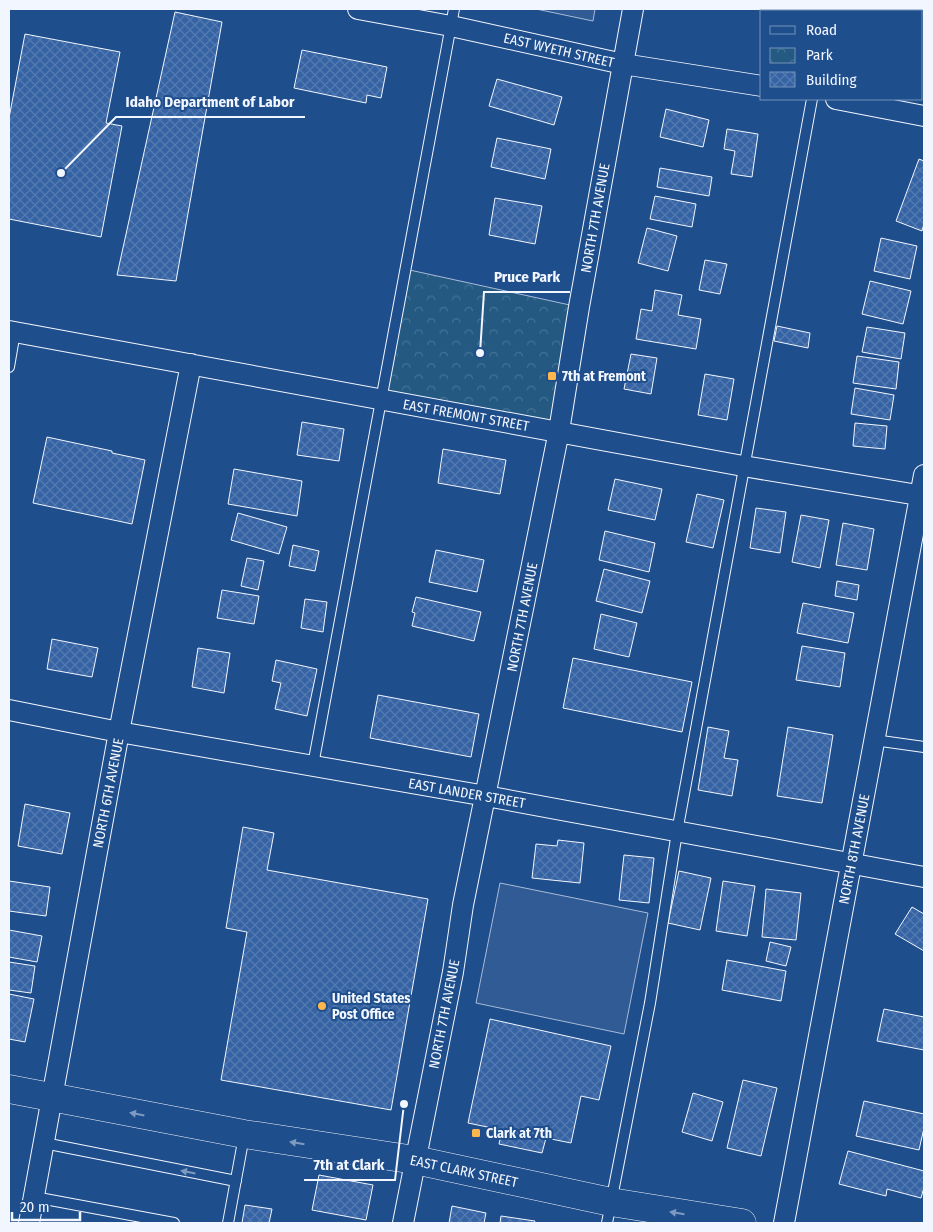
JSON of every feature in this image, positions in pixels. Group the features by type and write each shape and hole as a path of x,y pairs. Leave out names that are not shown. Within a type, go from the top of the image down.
{"main road":[{"name":"EAST CLARK STREET","path":"9,1090 244,1134 415,1160 609,1212 742,1223"}],"street":[{"name":"EAST WYETH STREET","path":"358,9 452,17 623,64 760,86"},
{"name":"NORTH 7TH AVENUE","path":"403,1223 449,991 463,905 559,431 579,307 633,9"},
{"path":"841,100 924,116"},
{"name":"EAST FREMONT STREET","path":"12,332 743,466 922,496"},
{"name":"NORTH 6TH AVENUE","path":"29,1223 119,732 190,364"},
{"name":"NORTH 8TH AVENUE","path":"784,1223 874,740 922,496 924,475"},
{"name":"EAST LANDER STREET","path":"9,710 119,732 486,796 924,877"}],"lane":[{"path":"313,766 452,17"},
{"path":"609,1212 650,1003 677,832 812,100"},
{"path":"9,367 12,332"},
{"path":"874,740 924,747"},
{"path":"228,1223 244,1134"},
{"path":"44,1143 236,1181"},
{"path":"34,1197 174,1223"}],"green space":[{"path":"405,269 579,307 559,431 381,399"}],"shaded area":[{"path":"536,9 595,9 593,21"},
{"path":"500,883 648,913 624,1034 476,1003"}],"building":[{"path":"175,12 222,22 176,281 117,275"},
{"path":"25,34 120,52 106,123 122,126 101,237 9,219 9,118"},
{"path":"302,50 387,67 381,98 367,95 366,103 294,88"},
{"path":"497,79 562,97 554,125 489,106"},
{"path":"666,109 709,120 703,147 660,137"},
{"path":"727,129 758,134 752,177 731,174 735,151 724,149"},
{"path":"497,138 551,149 545,179 491,167"},
{"path":"919,159 924,161 924,224 922,231 896,221"},
{"path":"660,168 712,177 709,196 657,187"},
{"path":"655,196 696,204 692,227 650,219"},
{"path":"495,198 542,206 535,244 489,235"},
{"path":"647,228 677,236 668,271 638,263"},
{"path":"881,238 917,246 910,279 874,271"},
{"path":"705,260 727,264 720,294 699,290"},
{"path":"870,281 911,291 903,324 862,314"},
{"path":"655,290 682,295 678,315 701,319 696,349 636,339 641,309 652,311"},
{"path":"777,326 810,333 808,348 774,341"},
{"path":"867,327 905,333 901,359 862,352"},
{"path":"631,354 657,358 651,394 624,389"},
{"path":"857,356 899,362 896,389 853,383"},
{"path":"705,374 734,379 727,420 698,415"},
{"path":"855,388 894,395 890,420 851,414"},
{"path":"302,422 344,429 339,461 297,455"},
{"path":"855,423 887,426 885,449 853,446"},
{"path":"47,437 145,460 132,524 33,503"},
{"path":"443,449 506,460 500,494 438,483"},
{"path":"234,469 302,481 297,516 228,504"},
{"path":"615,479 662,489 655,520 608,510"},
{"path":"697,494 724,500 713,548 686,542"},
{"path":"756,508 786,512 780,553 750,548"},
{"path":"238,513 287,527 279,554 231,540"},
{"path":"801,515 829,520 820,568 792,562"},
{"path":"843,523 874,529 867,570 836,565"},
{"path":"605,531 655,543 649,572 599,560"},
{"path":"293,545 319,551 315,571 289,566"},
{"path":"436,550 484,560 477,592 429,582"},
{"path":"247,558 264,561 258,590 241,586"},
{"path":"604,569 650,581 642,613 596,601"},
{"path":"837,581 859,585 857,600 835,596"},
{"path":"222,590 259,596 254,624 217,618"},
{"path":"416,597 481,612 474,641 412,626 415,613 412,612"},
{"path":"305,599 327,602 323,632 301,628"},
{"path":"803,603 854,613 848,643 797,633"},
{"path":"601,614 637,623 629,657 594,649"},
{"path":"52,639 98,648 92,677 47,669"},
{"path":"802,646 845,653 840,687 796,680"},
{"path":"198,648 230,653 224,693 192,687"},
{"path":"573,658 692,682 682,732 563,708"},
{"path":"276,660 317,669 307,716 275,709 281,683 272,681"},
{"path":"378,695 479,714 471,757 370,738"},
{"path":"708,727 729,731 724,758 738,760 732,796 698,790"},
{"path":"788,727 833,735 822,803 777,796"},
{"path":"25,804 70,813 62,854 18,846"},
{"name":"United States Post Office","path":"243,827 274,833 267,870 428,899 391,1110 221,1080 247,932 226,928"},
{"path":"558,840 584,843 580,883 532,878 536,844 557,846"},
{"path":"624,855 654,858 649,903 619,900"},
{"path":"679,871 711,878 700,930 668,923"},
{"path":"9,881 50,887 46,916 9,911"},
{"path":"723,881 755,886 747,936 716,931"},
{"path":"766,889 801,893 796,940 762,937"},
{"path":"912,907 924,914 924,951 895,934"},
{"path":"9,930 42,936 37,962 9,957"},
{"path":"770,942 791,947 786,966 766,961"},
{"path":"727,960 786,971 781,1001 722,990"},
{"path":"9,962 35,966 31,993 9,990"},
{"path":"9,994 34,999 25,1042 9,1039"},
{"path":"884,1009 924,1017 924,1050 877,1041"},
{"path":"490,1019 611,1046 599,1100 581,1096 571,1143 546,1138 542,1153 499,1144 502,1130 468,1123"},
{"path":"743,1080 777,1088 761,1156 727,1148"},
{"path":"693,1093 723,1102 712,1141 682,1132"},
{"path":"864,1101 924,1114 924,1128 919,1150 856,1136"},
{"path":"848,1151 924,1171 924,1187 921,1198 887,1189 886,1196 839,1184"},
{"path":"319,1175 373,1185 366,1220 312,1210"},
{"path":"245,1205 272,1209 269,1223 242,1223"},
{"path":"452,1206 486,1213 484,1223 449,1223"},
{"path":"501,1216 535,1221 534,1223 500,1223"}],"place":[{"name":"Idaho Department of Labor","path":"61,173"},
{"name":"Pruce Park","path":"480,353"},
{"name":"7th at Fremont","path":"552,376"},
{"name":"United States Post Office","path":"322,1006"},
{"name":"7th at Clark","path":"404,1104"},
{"name":"Clark at 7th","path":"476,1133"}]}
